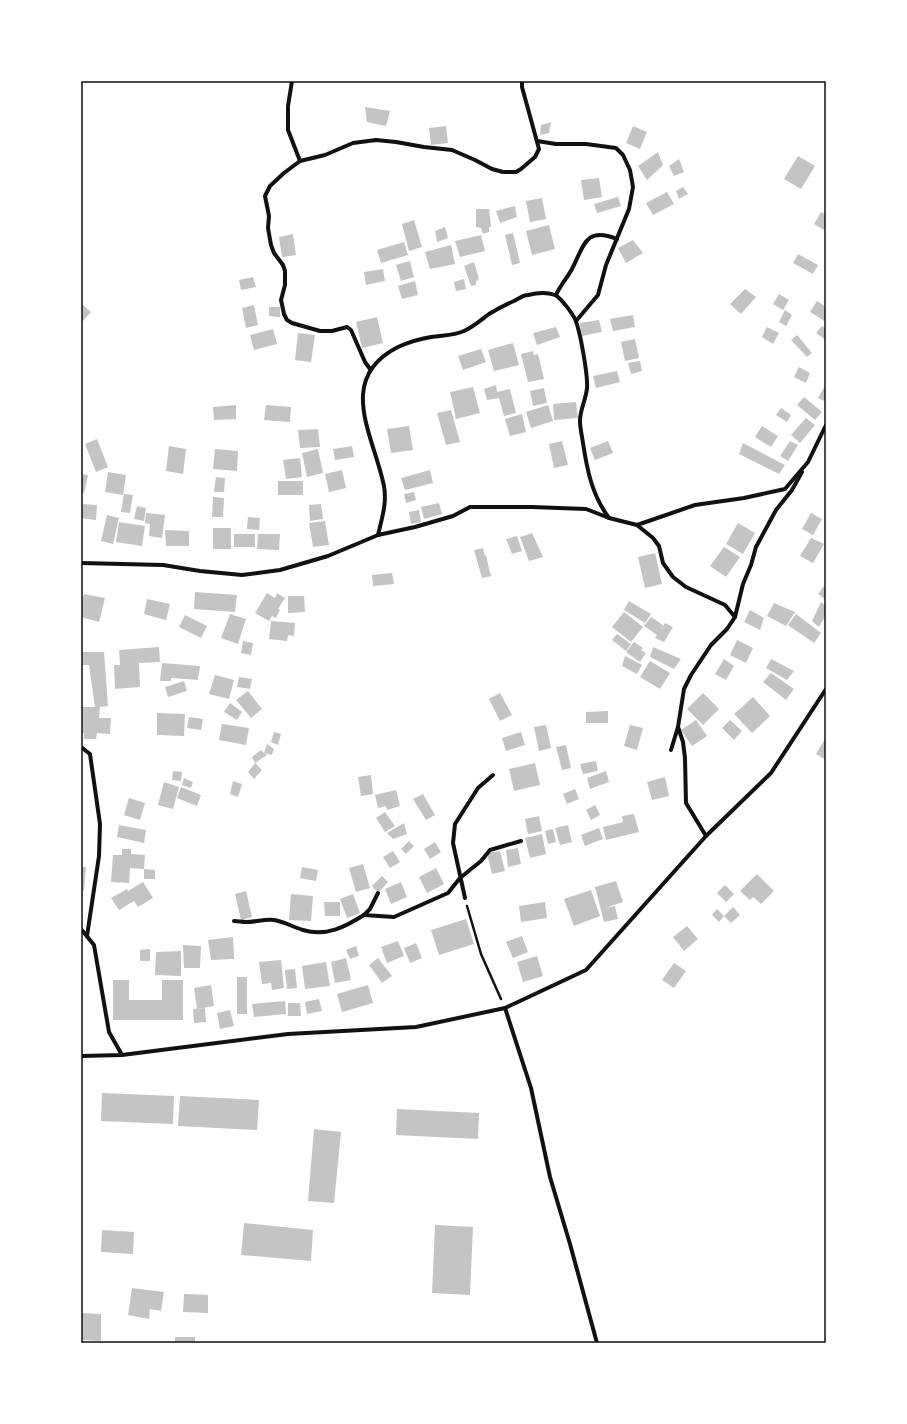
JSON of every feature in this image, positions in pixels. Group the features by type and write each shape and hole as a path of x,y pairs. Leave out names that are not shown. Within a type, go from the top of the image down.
{"street":[{"path":"292,81 288,106 288,130 300,161"},
{"path":"370,369 364,362 351,330 347,327 332,331 320,331 292,323 287,320 281,300 285,285 285,271 283,265 275,256 271,245 268,228 269,216 265,196 270,186 300,161 326,155 353,143 376,140 452,150 497,171 516,172 528,164 537,155 539,149 522,87 522,81"},
{"path":"537,142 556,144 586,144 616,148 624,155 630,170 633,187 625,220 606,265 598,295 576,321"},
{"path":"556,296 573,267 578,253 589,237 598,234 617,239"},
{"path":"378,534 385,507 384,486 369,434 363,402 363,390 370,369 377,361 411,341 459,333 469,329 489,314 526,295 544,293 556,296 568,308 576,321 581,340 587,388 580,421 585,456 589,477 595,495 609,518"},
{"path":"671,750 678,727 684,689 691,675 711,645 727,629 735,617 743,584 751,565 756,547 776,510 792,490 826,425"},
{"path":"637,525 695,505 744,498 785,489 808,462"},
{"path":"81,563 163,565 200,571 242,575 280,570 321,558 378,534 415,527 453,516 470,507 586,509 609,518 637,525 653,538 659,546 663,563 672,577 686,587 725,605 735,617"},
{"path":"81,1056 122,1055 288,1034 416,1027 505,1008 586,970 706,836 771,773 826,689"},
{"path":"678,727 683,742 685,758 686,803 706,836"},
{"path":"81,747 90,754 100,824 99,856 87,936"},
{"path":"465,898 453,843 455,824 478,788 493,775"},
{"path":"364,915 394,917 448,893 460,878 482,861 490,850 521,841"},
{"path":"234,921 246,922 273,920 285,922 314,932 338,930 364,915 370,909 378,893"},
{"path":"81,929 94,944 109,1032 122,1055"},
{"path":"505,1008 531,1088 550,1177 597,1343"}],"path":[{"path":"465,898 481,954 505,1008"}],"building":[{"path":"365,107 390,111 386,126 367,122"},
{"path":"551,122 549,133 540,135 541,125"},
{"path":"446,126 448,143 431,145 429,128"},
{"path":"633,126 647,132 640,149 626,143"},
{"path":"658,152 663,165 647,180 638,166"},
{"path":"798,156 815,166 801,189 784,179"},
{"path":"679,159 684,172 674,176 669,166"},
{"path":"599,178 602,197 584,200 581,180"},
{"path":"683,187 688,194 679,199 676,191"},
{"path":"667,192 674,204 653,215 646,203"},
{"path":"618,197 621,206 597,213 594,204"},
{"path":"542,198 546,219 530,222 526,201"},
{"path":"515,206 517,217 500,223 496,211"},
{"path":"476,209 489,209 491,226 489,228 489,232 483,234 481,228 476,227"},
{"path":"821,212 826,215 826,231 814,224"},
{"path":"414,220 422,247 409,251 402,224"},
{"path":"549,225 555,249 532,255 526,231"},
{"path":"445,227 448,238 437,242 435,231"},
{"path":"513,233 520,263 512,265 505,235"},
{"path":"293,234 296,255 282,257 279,237"},
{"path":"481,235 485,251 460,257 455,241"},
{"path":"633,240 643,253 626,263 618,248"},
{"path":"404,242 408,255 381,263 377,250"},
{"path":"451,245 455,264 430,269 425,252"},
{"path":"798,254 818,265 813,274 793,263"},
{"path":"410,261 414,277 401,281 396,265"},
{"path":"474,262 479,279 476,281 476,285 471,286 464,266"},
{"path":"383,269 385,281 366,285 364,272"},
{"path":"253,277 256,287 241,290 239,280"},
{"path":"464,279 466,289 456,291 454,282"},
{"path":"415,281 418,295 402,299 398,286"},
{"path":"745,289 756,297 741,314 730,304"},
{"path":"779,294 789,300 783,310 773,304"},
{"path":"817,301 826,307 826,322 810,312"},
{"path":"83,305 91,312 81,323 81,307"},
{"path":"254,305 258,325 246,328 242,308"},
{"path":"269,307 280,307 280,317 269,316"},
{"path":"785,310 792,315 786,326 779,322"},
{"path":"633,315 635,327 613,331 610,319"},
{"path":"377,317 383,343 362,348 356,322"},
{"path":"599,320 602,332 582,336 580,323"},
{"path":"822,326 826,329 826,340 816,333"},
{"path":"556,327 560,337 537,345 533,333"},
{"path":"767,327 779,333 773,344 762,337"},
{"path":"273,329 277,344 254,350 250,335"},
{"path":"298,333 315,335 311,362 295,360"},
{"path":"797,335 812,353 807,357 791,340"},
{"path":"635,339 639,358 625,361 621,342"},
{"path":"513,343 519,365 494,371 488,350"},
{"path":"481,349 486,362 463,370 458,356"},
{"path":"533,351 534,355 538,354 544,379 528,382 521,354"},
{"path":"640,361 642,371 631,374 628,363"},
{"path":"799,367 810,373 806,383 794,377"},
{"path":"617,371 620,382 596,388 593,376"},
{"path":"826,384 826,402 818,398"},
{"path":"496,385 497,392 510,389 516,413 504,416 499,398 487,400 484,389"},
{"path":"473,387 480,413 456,419 450,392"},
{"path":"544,388 547,403 533,406 530,391"},
{"path":"804,397 822,412 815,420 797,405"},
{"path":"576,402 578,418 554,420 553,404"},
{"path":"236,405 236,419 214,420 213,407"},
{"path":"266,405 291,407 290,422 264,420"},
{"path":"548,405 553,421 531,428 526,412"},
{"path":"781,408 791,415 787,422 776,415"},
{"path":"451,410 460,442 446,445 437,413"},
{"path":"522,414 526,432 510,436 505,419"},
{"path":"806,418 815,425 800,443 791,435"},
{"path":"409,426 413,450 391,453 387,429"},
{"path":"762,426 778,436 771,447 755,437"},
{"path":"318,429 320,447 300,448 298,430"},
{"path":"97,439 108,467 96,472 85,444"},
{"path":"562,441 568,465 554,468 549,444"},
{"path":"608,441 613,453 595,460 590,448"},
{"path":"790,441 798,445 788,461 780,456"},
{"path":"743,443 785,465 779,474 739,454"},
{"path":"169,446 186,449 183,474 166,471"},
{"path":"352,446 354,457 335,460 333,449"},
{"path":"215,449 238,451 237,471 213,469"},
{"path":"318,449 323,473 307,477 302,453"},
{"path":"300,458 302,477 286,479 283,460"},
{"path":"342,470 346,488 329,492 325,474"},
{"path":"430,470 433,483 405,490 401,478"},
{"path":"108,472 126,475 123,495 105,492"},
{"path":"81,474 88,475 84,493 81,492"},
{"path":"216,477 225,478 224,492 214,492"},
{"path":"278,481 303,481 303,495 278,495"},
{"path":"414,492 416,500 406,503 404,494"},
{"path":"124,494 133,495 130,513 121,512"},
{"path":"213,497 224,498 223,517 212,517"},
{"path":"439,503 442,514 424,519 421,507"},
{"path":"83,504 97,505 96,520 81,518"},
{"path":"321,504 323,519 310,521 309,505"},
{"path":"137,506 146,508 144,521 134,519"},
{"path":"419,510 421,522 411,524 409,512"},
{"path":"146,513 165,515 162,538 149,536 150,524 145,523"},
{"path":"811,513 822,519 813,535 802,529"},
{"path":"107,515 119,518 113,544 101,541"},
{"path":"248,517 260,518 259,530 247,529"},
{"path":"325,521 329,545 313,547 309,523"},
{"path":"119,522 145,526 142,546 116,542"},
{"path":"738,523 755,533 743,554 726,544"},
{"path":"213,528 231,528 231,549 213,549"},
{"path":"165,530 189,531 189,546 166,546"},
{"path":"532,533 543,557 529,561 520,537"},
{"path":"234,534 255,534 255,547 234,547"},
{"path":"258,534 280,534 279,550 257,549"},
{"path":"517,536 522,551 512,554 506,539"},
{"path":"811,538 824,544 813,563 800,556"},
{"path":"724,547 740,557 726,577 710,566"},
{"path":"483,548 492,576 482,578 474,550"},
{"path":"655,553 662,584 645,588 638,557"},
{"path":"392,573 394,584 373,586 372,575"},
{"path":"824,586 826,587 826,600 818,594"},
{"path":"195,592 237,595 235,612 194,609"},
{"path":"267,593 275,598 277,593 285,598 278,609 280,610 276,618 272,616 269,621 255,613"},
{"path":"84,594 105,598 99,622 81,617 81,606"},
{"path":"288,596 304,596 305,612 288,613"},
{"path":"147,599 170,604 166,620 144,614"},
{"path":"629,601 651,614 645,623 624,610"},
{"path":"821,602 826,606 826,615 819,627 812,621"},
{"path":"774,603 795,612 786,626 767,616"},
{"path":"750,610 764,618 760,630 744,622"},
{"path":"624,612 643,627 631,642 612,627"},
{"path":"230,614 246,619 238,644 221,638"},
{"path":"796,614 821,633 814,643 788,625"},
{"path":"185,615 207,626 201,638 179,627"},
{"path":"651,617 663,625 661,629 665,623 673,627 664,642 655,638 657,635 644,626"},
{"path":"271,621 295,623 294,636 288,635 287,641 269,639"},
{"path":"617,634 631,644 626,651 612,640"},
{"path":"737,640 753,648 746,663 730,655"},
{"path":"243,641 253,643 251,655 241,653"},
{"path":"634,642 643,648 641,650 646,653 640,662 626,652"},
{"path":"159,647 160,662 139,663 140,687 115,689 114,665 120,665 119,650"},
{"path":"653,647 681,659 674,669 650,657"},
{"path":"81,652 104,652 108,706 100,707 99,718 111,718 110,734 97,733 96,739 84,739 84,733 81,733 81,707 95,707 89,665 81,665"},
{"path":"625,656 642,665 637,674 622,666"},
{"path":"724,659 734,666 726,680 715,674"},
{"path":"771,659 794,671 787,680 766,668"},
{"path":"650,661 670,673 660,689 640,677"},
{"path":"162,663 200,666 198,680 171,678 171,681 160,681"},
{"path":"771,673 794,689 786,700 763,682"},
{"path":"215,675 234,680 229,699 209,694"},
{"path":"239,677 252,679 250,689 237,687"},
{"path":"184,681 187,691 168,697 165,687"},
{"path":"248,691 262,709 251,718 236,700"},
{"path":"500,693 512,715 500,721 489,699"},
{"path":"703,693 719,709 703,725 687,709"},
{"path":"753,697 770,716 752,733 734,714"},
{"path":"230,703 242,712 237,720 224,712"},
{"path":"608,711 608,723 586,723 586,712"},
{"path":"157,713 185,714 184,736 157,735"},
{"path":"189,717 203,719 201,730 187,728"},
{"path":"696,720 707,736 692,746 681,730"},
{"path":"730,720 742,731 734,740 722,728"},
{"path":"222,724 249,728 246,745 219,740"},
{"path":"546,725 551,748 539,751 534,727"},
{"path":"630,725 643,728 637,750 624,746"},
{"path":"274,732 281,734 278,745 271,742"},
{"path":"521,732 525,745 506,751 502,738"},
{"path":"826,737 826,760 816,754"},
{"path":"267,744 274,749 272,755 264,753"},
{"path":"566,745 571,768 562,770 556,747"},
{"path":"261,750 267,755 255,763 252,757"},
{"path":"596,761 598,771 583,774 580,764"},
{"path":"255,763 262,770 254,779 248,772"},
{"path":"535,763 540,785 514,791 509,769"},
{"path":"173,771 182,772 181,781 172,780"},
{"path":"606,771 609,782 590,789 587,778"},
{"path":"371,775 373,794 361,796 358,777"},
{"path":"665,777 669,796 652,800 647,782"},
{"path":"184,778 193,782 191,788 182,785"},
{"path":"233,781 242,784 238,797 230,794"},
{"path":"164,782 179,787 173,809 158,805"},
{"path":"181,787 201,795 197,806 177,798"},
{"path":"575,789 579,799 567,804 563,794"},
{"path":"396,790 400,806 387,810 386,806 378,808 375,795"},
{"path":"423,794 435,815 426,820 413,799"},
{"path":"129,798 145,803 140,820 124,815"},
{"path":"595,805 600,815 591,820 586,810"},
{"path":"385,812 395,826 385,832 376,818"},
{"path":"634,814 639,832 606,840 603,827 623,822 622,816"},
{"path":"539,816 542,831 528,834 525,819"},
{"path":"404,823 407,834 393,839 387,833"},
{"path":"119,825 146,830 144,843 117,837"},
{"path":"568,825 572,842 560,845 555,828"},
{"path":"599,828 603,839 585,846 581,835"},
{"path":"553,829 556,842 548,844 545,831"},
{"path":"542,834 546,854 530,858 525,838"},
{"path":"409,841 414,846 406,854 401,849"},
{"path":"435,842 441,852 430,859 424,849"},
{"path":"518,848 521,864 508,867 506,850"},
{"path":"122,849 131,849 131,854 145,855 144,869 130,868 129,883 111,882 113,855 122,855"},
{"path":"393,851 400,862 390,868 383,857"},
{"path":"500,851 505,871 492,874 487,853"},
{"path":"363,864 370,888 356,892 349,868"},
{"path":"81,867 86,867 84,891 81,891"},
{"path":"302,867 318,870 316,881 300,878"},
{"path":"436,868 444,884 427,893 419,877"},
{"path":"144,869 155,870 155,879 144,879"},
{"path":"757,874 774,891 761,904 753,897 750,900 740,891"},
{"path":"382,876 388,882 378,893 372,886"},
{"path":"616,881 623,902 605,908 615,906 618,919 604,922 595,887"},
{"path":"143,882 153,898 138,907 134,901 119,910 111,898 127,889 128,891"},
{"path":"401,882 407,897 391,904 385,889"},
{"path":"725,885 734,894 726,902 717,893"},
{"path":"591,890 600,916 574,926 564,899"},
{"path":"246,891 252,917 241,920 235,894"},
{"path":"291,894 313,896 311,921 289,920"},
{"path":"353,894 360,913 347,918 340,899"},
{"path":"324,902 340,902 340,916 325,916"},
{"path":"545,902 547,918 521,922 519,906"},
{"path":"733,907 740,915 731,923 724,916"},
{"path":"717,909 724,916 719,922 712,915"},
{"path":"466,919 474,944 439,955 431,930"},
{"path":"687,926 698,939 684,951 673,937"},
{"path":"522,936 528,952 513,958 506,942"},
{"path":"233,937 234,959 211,960 208,940"},
{"path":"398,941 404,956 387,963 381,947"},
{"path":"416,943 422,958 410,963 404,948"},
{"path":"183,945 201,946 200,968 184,968"},
{"path":"356,946 359,956 350,959 346,950"},
{"path":"150,949 150,961 140,961 140,950"},
{"path":"181,951 181,976 155,975 156,952"},
{"path":"537,956 543,976 523,982 517,962"},
{"path":"346,958 351,980 335,983 331,962"},
{"path":"378,958 392,976 382,983 369,965"},
{"path":"281,960 284,988 272,990 271,983 262,984 259,962"},
{"path":"326,962 330,986 305,989 302,966"},
{"path":"674,963 686,971 674,988 662,980"},
{"path":"295,969 297,988 287,989 285,970"},
{"path":"237,977 247,977 247,1014 237,1014"},
{"path":"113,980 129,980 129,1000 162,1000 162,980 183,980 183,1020 113,1020"},
{"path":"211,985 214,1006 197,1009 194,988"},
{"path":"368,985 373,1003 342,1012 337,994"},
{"path":"319,999 322,1011 307,1014 305,1002"},
{"path":"285,1001 286,1014 254,1017 252,1004"},
{"path":"288,1003 300,1003 301,1016 288,1016"},
{"path":"205,1008 206,1022 194,1023 193,1009"},
{"path":"230,1010 234,1026 220,1029 217,1013"},
{"path":"102,1093 174,1096 173,1124 101,1121"},
{"path":"180,1096 259,1100 257,1130 178,1126"},
{"path":"397,1109 479,1113 478,1139 396,1135"},
{"path":"314,1129 341,1132 334,1203 308,1201"},
{"path":"244,1223 313,1230 311,1261 241,1255"},
{"path":"435,1225 473,1227 470,1295 432,1293"},
{"path":"102,1230 134,1232 133,1254 101,1252"},
{"path":"132,1288 164,1292 161,1311 150,1309 149,1319 128,1315"},
{"path":"184,1294 208,1295 208,1313 183,1312"},
{"path":"82,1313 101,1314 101,1341 81,1340"},
{"path":"175,1337 195,1337 195,1343 175,1343"}]}
